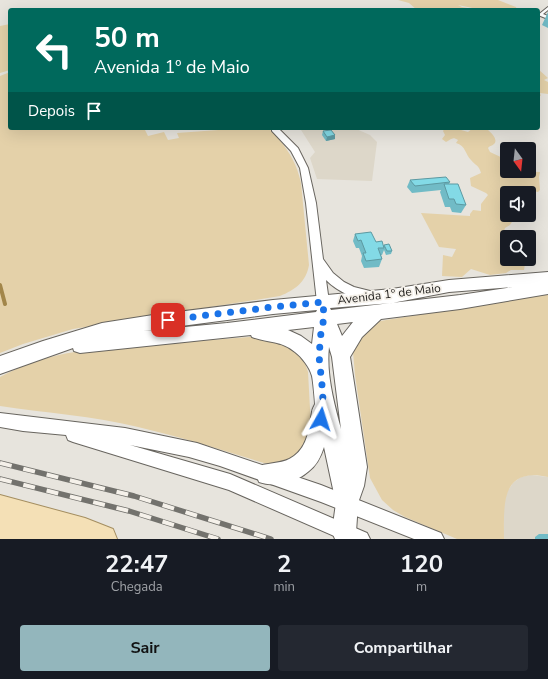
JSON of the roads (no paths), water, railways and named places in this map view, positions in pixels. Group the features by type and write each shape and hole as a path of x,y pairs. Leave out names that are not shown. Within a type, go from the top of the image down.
{"main road":[{"name":"Avenida 1º de Maio","path":"43,349 227,332 323,310 449,286 548,278"},
{"name":"Avenida 1º de Maio","path":"0,365 43,349 102,332 153,322 273,307 378,311 460,302 548,288"},
{"path":"323,310 341,357 356,467 353,486 347,504"},
{"path":"267,474 291,471 301,465 310,455 316,444 319,431 322,386 320,344 323,310"},
{"path":"341,357 347,344 360,326 378,311"},
{"path":"227,332 272,332 286,336 297,342 311,355 322,386 347,504 352,536"},
{"path":"0,508 94,535"},
{"path":"0,531 94,535"}],"street":[{"path":"547,9 540,14 548,18"},
{"path":"276,130 295,150 304,168 311,203 323,310"},
{"path":"318,258 331,278 350,291 392,296"},
{"path":"0,420 96,440 230,482 352,536"},
{"path":"16,423 73,428 154,441 215,456 347,504 436,539"}],"waterway":[{"path":"0,285 5,304"}],"railway":[{"path":"0,463 134,496 271,539"},
{"path":"0,479 129,511 218,539"}]}
